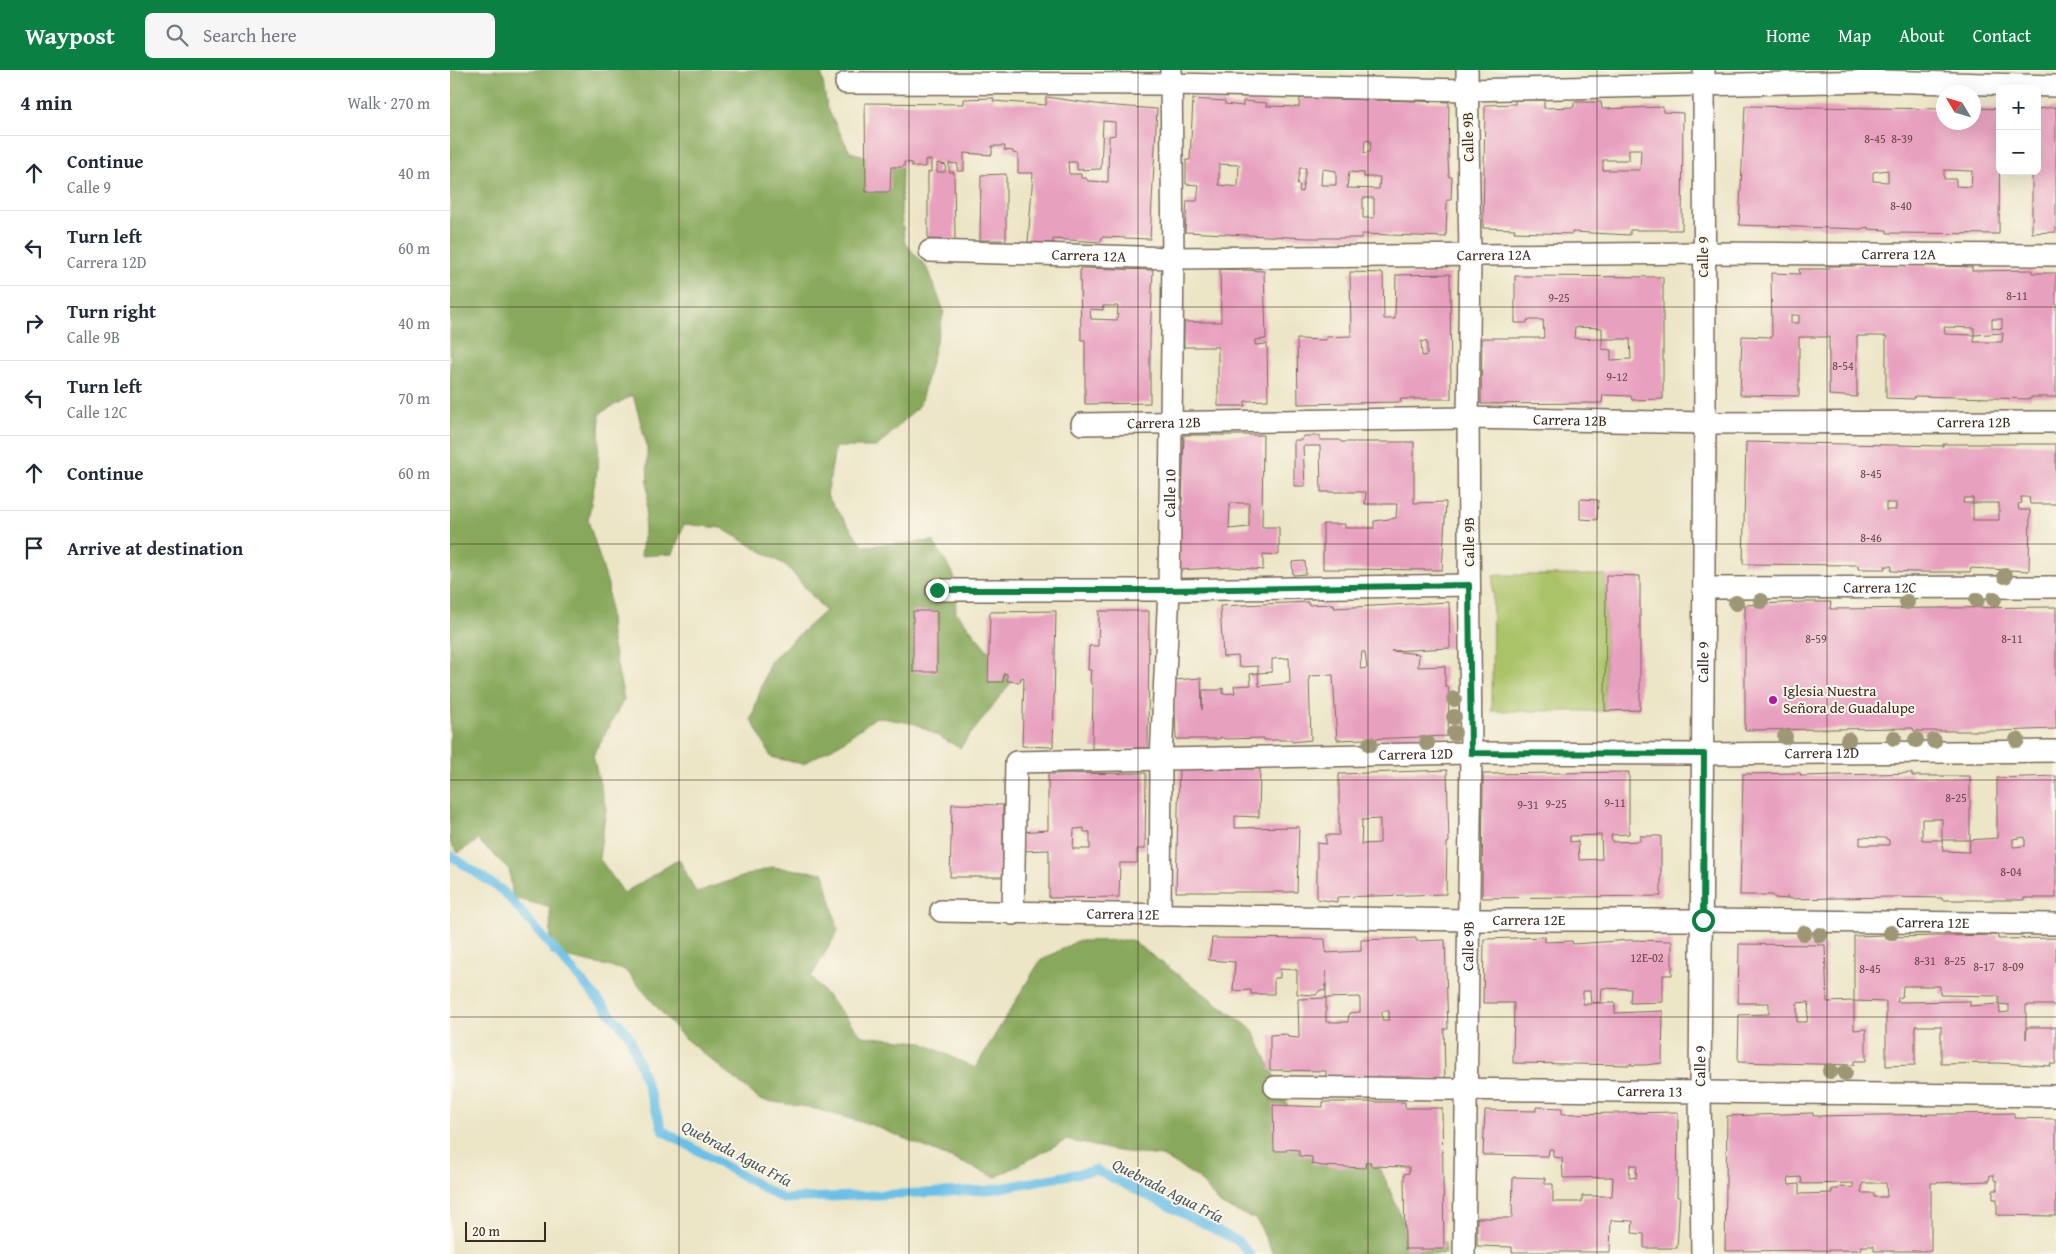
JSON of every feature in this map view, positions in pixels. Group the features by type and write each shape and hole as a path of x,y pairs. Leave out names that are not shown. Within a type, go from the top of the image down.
{"street":[{"path":"846,83 990,77 1467,80 1705,78 2056,86"},
{"name":"Calle 10","path":"1160,915 1161,759 1169,590 1173,258 1171,77"},
{"name":"Calle 9","path":"1702,1254 1700,1091 1704,754 1705,423 1703,253 1705,78"},
{"name":"Calle 9B","path":"1464,1254 1471,753 1468,418 1470,255 1467,80"},
{"name":"Carrera 12A","path":"930,251 1173,258 1703,253 2056,254"},
{"name":"Carrera 12B","path":"1082,424 1468,418 1705,423 2056,422"},
{"path":"937,590 1169,590 1469,585"},
{"name":"Carrera 12C","path":"1704,588 2056,587"},
{"name":"Carrera 12D","path":"1013,914 1016,762 1471,753 1704,754 2056,751"},
{"name":"Carrera 12E","path":"941,911 1013,914 1468,920 1703,920 2056,924"},
{"name":"Carrera 13","path":"1275,1087 2056,1096"}],"green space":[{"path":"450,70 821,70 827,108 850,152 902,166 901,214 905,243 927,268 944,311 920,405 877,447 835,447 827,496 863,546 933,541 954,576 956,612 994,658 1019,672 960,748 916,724 876,717 841,743 803,764 771,757 751,719 770,661 825,611 787,566 721,528 684,524 673,554 641,556 648,496 647,446 633,395 600,413 598,465 588,520 608,585 611,636 624,699 593,756 606,809 599,858 624,893 679,859 696,892 772,867 824,873 838,931 811,977 862,1036 921,1042 975,1068 1040,961 1077,941 1131,940 1253,1030 1288,1106 1376,1158 1406,1228 1445,1242 1445,1254 1273,1254 1257,1220 1221,1205 1197,1177 1162,1156 1118,1151 1066,1140 996,1177 872,1125 808,1107 760,1100 682,1036 625,970 551,954 550,907 513,898 509,869 478,840 458,853 450,843"},
{"path":"1493,575 1606,575 1605,711 1492,711"}],"building":[{"path":"1046,97 1103,105 1157,109 1150,239 1102,237 1101,242 1053,239 1053,243 1028,242 1033,173 1018,173 1018,154 1013,153 1013,151 1004,150 1005,146 992,146 992,155 964,153 964,171 957,171 958,164 949,163 949,172 954,172 955,240 928,239 928,172 931,172 931,160 925,160 925,167 912,167 912,163 904,162 904,167 891,167 890,192 866,192 865,103 964,104 964,99 994,98 993,101 1046,105","holes":["1103,121 1115,122 1115,135 1109,136 1108,182 1088,181 1086,178 1081,178 1081,174 1069,174 1068,162 1077,162 1077,170 1101,169","937,163 946,165 945,172 937,172"]},
{"path":"1300,98 1449,102 1448,160 1449,177 1452,177 1451,200 1447,200 1446,237 1362,234 1361,238 1309,238 1185,232 1187,201 1197,201 1199,185 1186,184 1186,160 1190,160 1193,99 1225,101 1225,104 1243,106 1243,101 1267,103 1266,106 1299,107","holes":["1365,140 1371,141 1370,152 1364,153","1219,164 1239,165 1238,187 1219,185","1300,168 1306,168 1302,192 1299,191 1300,185 1297,185","1322,169 1336,171 1336,185 1321,185","1349,172 1364,173 1364,177 1380,177 1379,189 1347,188","1363,198 1374,198 1374,218 1363,218"]},
{"path":"1515,100 1544,100 1544,108 1574,107 1574,102 1601,102 1602,109 1663,107 1663,112 1683,113 1682,230 1630,230 1630,235 1514,232 1515,229 1483,228 1485,105 1515,104","holes":["1629,149 1641,149 1640,170 1603,170 1603,160 1629,160"]},
{"path":"1745,106 1936,109 1936,130 1981,130 1981,108 1996,109 1996,175 1999,175 1999,234 1887,233 1887,230 1868,229 1868,227 1860,229 1739,225","holes":["1888,170 1888,182 1873,181 1873,172","1944,170 1972,171 1971,187 1956,186 1956,179 1944,179"]},
{"path":"2056,107 2056,232 2032,233 2032,175 2041,175 2041,109"},
{"path":"1006,174 1006,240 980,240 981,175"},
{"path":"1857,264 1944,266 1972,267 1972,271 2032,270 2032,273 2056,273 2056,397 2031,397 2031,399 1915,396 1914,399 1886,398 1886,336 1857,336 1857,397 1829,395 1829,337 1799,337 1799,396 1740,395 1742,336 1772,337 1771,273 1800,274 1799,269 1829,269 1829,266 1857,266","holes":["1791,315 1799,315 1799,323 1791,323","1992,319 2002,319 2002,329 1992,328","1944,327 1974,328 1974,335 1945,334","2003,333 2002,342 1974,342 1974,335"]},
{"path":"1080,268 1153,270 1150,403 1085,404 1085,340 1081,340","holes":["1103,306 1118,306 1117,320 1091,319 1090,309 1103,310"]},
{"path":"1220,269 1264,271 1266,339 1255,340 1255,345 1267,344 1268,400 1245,401 1245,406 1218,406 1218,347 1184,347 1184,322 1221,322"},
{"path":"1350,272 1383,273 1384,319 1395,319 1396,275 1450,274 1451,399 1400,399 1401,402 1298,404 1297,339 1326,340 1326,337 1351,336","holes":["1421,341 1427,342 1427,355 1422,356"]},
{"path":"1515,276 1663,277 1663,399 1632,400 1631,396 1603,395 1602,403 1481,404 1482,338 1544,338 1543,320 1527,320 1527,323 1515,323","holes":["1575,327 1602,328 1602,339 1574,338","1602,339 1630,339 1631,359 1611,360 1611,350 1602,349"]},
{"path":"1184,435 1263,435 1262,527 1279,527 1279,555 1263,554 1263,570 1231,567 1179,570 1179,502 1182,502","holes":["1230,503 1249,503 1249,527 1229,529"]},
{"path":"1303,436 1320,436 1320,440 1340,440 1341,442 1414,442 1414,503 1446,502 1442,570 1323,569 1323,524 1345,524 1345,528 1374,528 1374,521 1396,518 1397,504 1365,504 1366,492 1321,492 1320,446 1303,446 1305,486 1294,486 1294,440 1302,440"},
{"path":"1746,442 1943,446 1943,444 2056,444 2056,504 2030,504 2029,497 2021,497 2022,503 2018,504 2019,510 2030,510 2029,571 1971,568 1970,572 1914,572 1891,571 1892,566 1885,566 1885,569 1858,569 1858,565 1743,564","holes":["1964,498 1973,498 1973,503 1963,503","1886,503 1896,503 1896,510 1886,510","1973,503 1999,503 1999,520 1973,520"]},
{"path":"1580,499 1598,500 1597,520 1580,519"},
{"path":"1305,561 1306,574 1293,575 1292,562"},
{"path":"1606,575 1640,576 1640,710 1605,711"},
{"path":"1308,602 1308,605 1333,604 1334,608 1449,602 1450,648 1391,651 1419,654 1418,667 1445,666 1445,686 1448,686 1449,694 1448,736 1337,740 1333,675 1309,676 1311,740 1292,742 1292,740 1264,740 1264,738 1226,739 1220,737 1220,739 1176,739 1174,680 1201,678 1202,710 1203,690 1219,690 1223,688 1223,694 1235,693 1234,686 1251,685 1250,674 1258,673 1258,666 1239,667 1238,656 1223,657 1220,606","holes":["1362,652 1365,652 1367,668 1360,669","1289,658 1290,683 1259,686 1258,673 1272,672 1272,659"]},
{"path":"1831,602 1830,609 2056,607 2056,729 2000,731 1914,731 1913,728 1745,730 1745,605"},
{"path":"913,611 937,611 937,672 913,672"},
{"path":"1056,611 1053,747 1022,746 1024,677 1021,678 1020,682 1007,681 1007,674 1004,673 1003,682 988,682 990,612"},
{"path":"1099,611 1149,611 1148,748 1092,749 1093,687 1090,681 1091,670 1088,670 1089,646 1098,646"},
{"path":"1179,769 1260,769 1259,817 1235,816 1235,828 1299,827 1297,892 1176,892"},
{"path":"1447,770 1449,842 1447,843 1446,894 1337,897 1337,902 1317,899 1317,843 1326,844 1326,835 1339,835 1339,774","holes":["1380,819 1380,843 1361,844 1362,820"]},
{"path":"1629,772 1629,834 1611,835 1612,842 1640,841 1640,836 1661,836 1661,896 1482,898 1483,774","holes":["1601,835 1602,859 1579,860 1578,841 1570,842 1570,836"]},
{"path":"1146,773 1145,849 1137,849 1137,863 1120,863 1119,897 1049,898 1049,850 1021,851 1021,832 1048,830 1048,774","holes":["1084,828 1084,832 1090,832 1090,849 1073,849 1074,829"]},
{"path":"1800,773 1801,776 1912,773 1912,776 1970,776 1970,840 1997,838 1997,778 2056,776 2056,898 2024,898 2024,900 1942,900 1942,898 1889,897 1789,899 1787,896 1787,899 1775,898 1773,895 1740,895 1743,774","holes":["1922,819 1942,819 1942,840 1922,840","1860,837 1885,838 1889,840 1889,845 1860,845","2025,837 2025,846 2013,847 2013,839","1942,840 1970,840 1969,852 1943,851"]},
{"path":"952,804 1003,805 1003,877 950,877"},
{"path":"1998,935 1998,939 2056,938 2056,1005 2026,1005 2026,1039 2027,1027 2056,1027 2056,1064 2050,1064 2051,1066 1998,1063 1941,1064 1941,1026 1915,1026 1915,1065 1886,1066 1886,1002 1854,1001 1854,936","holes":["1903,986 1940,986 1940,995 1999,996 1999,1004 1970,1006 1970,1001 1897,1002 1898,998 1902,997","1999,1004 2009,1005 2009,1012 2000,1013"]},
{"path":"1545,937 1545,942 1572,941 1573,944 1631,940 1672,941 1672,975 1663,975 1663,1002 1630,1003 1631,989 1602,988 1601,1002 1593,1003 1615,1003 1615,1013 1663,1011 1662,1063 1631,1065 1631,1063 1630,1065 1513,1063 1514,1003 1483,1003 1484,939","holes":["1583,991 1590,991 1591,1004 1583,1004"]},
{"path":"1212,938 1325,939 1326,953 1361,951 1361,940 1416,938 1416,941 1445,940 1448,1029 1444,1029 1445,1079 1326,1080 1326,1071 1270,1070 1270,1035 1287,1034 1288,1037 1299,1038 1298,999 1326,998 1326,971 1325,991 1320,990 1316,995 1297,994 1297,970 1280,969 1280,978 1274,978 1274,994 1251,994 1251,990 1233,991 1235,962 1209,960","holes":["1360,997 1360,1012 1349,1013 1348,1022 1326,1022 1326,998","1382,1011 1389,1011 1389,1020 1382,1020"]},
{"path":"1739,944 1825,945 1827,1002 1854,1001 1854,1030 1866,1029 1866,1061 1854,1061 1854,1065 1738,1062 1739,1015 1769,1014 1769,1003 1738,1003","holes":["1809,1002 1807,1022 1797,1022 1797,1003"]},
{"path":"1323,1102 1405,1102 1405,1108 1442,1108 1444,1249 1405,1249 1404,1174 1409,1173 1409,1167 1370,1166 1371,1162 1366,1162 1365,1168 1323,1166 1312,1164 1312,1157 1299,1156 1299,1150 1274,1151 1273,1105 1323,1107"},
{"path":"1536,1107 1562,1108 1562,1114 1678,1112 1677,1197 1680,1197 1677,1248 1644,1248 1644,1234 1632,1233 1633,1221 1611,1220 1610,1252 1512,1252 1512,1247 1477,1246 1477,1218 1512,1218 1513,1177 1545,1178 1545,1184 1553,1184 1553,1202 1582,1202 1582,1196 1612,1196 1613,1177 1563,1178 1562,1158 1553,1157 1553,1149 1549,1149 1548,1156 1483,1155 1485,1110 1536,1111","holes":["1630,1165 1637,1165 1636,1178 1629,1177"]},
{"path":"1813,1113 1813,1116 2014,1113 2014,1118 2056,1119 2056,1216 1997,1215 1997,1199 1993,1199 1993,1190 1997,1190 1997,1181 1994,1180 1994,1175 1990,1175 1989,1181 1931,1183 1931,1251 1874,1251 1874,1246 1862,1246 1861,1250 1725,1251 1727,1116","holes":["1801,1177 1802,1184 1853,1183 1853,1188 1840,1187 1832,1189 1832,1193 1799,1194 1799,1184 1789,1185 1788,1178","1863,1183 1886,1183 1887,1197 1874,1197 1874,1193 1861,1193"]}],"waterway":[{"name":"Quebrada Agua Fría","path":"450,855 503,891 629,1035 663,1131 783,1199 989,1190 1096,1170 1238,1241 1250,1254"}],"place":[{"name":"Iglesia Nuestra Señora de Guadalupe","path":"1773,700"}],"route":[{"path":"937,590 1169,590 1469,585 1471,753 1704,754 1703,920"}]}
